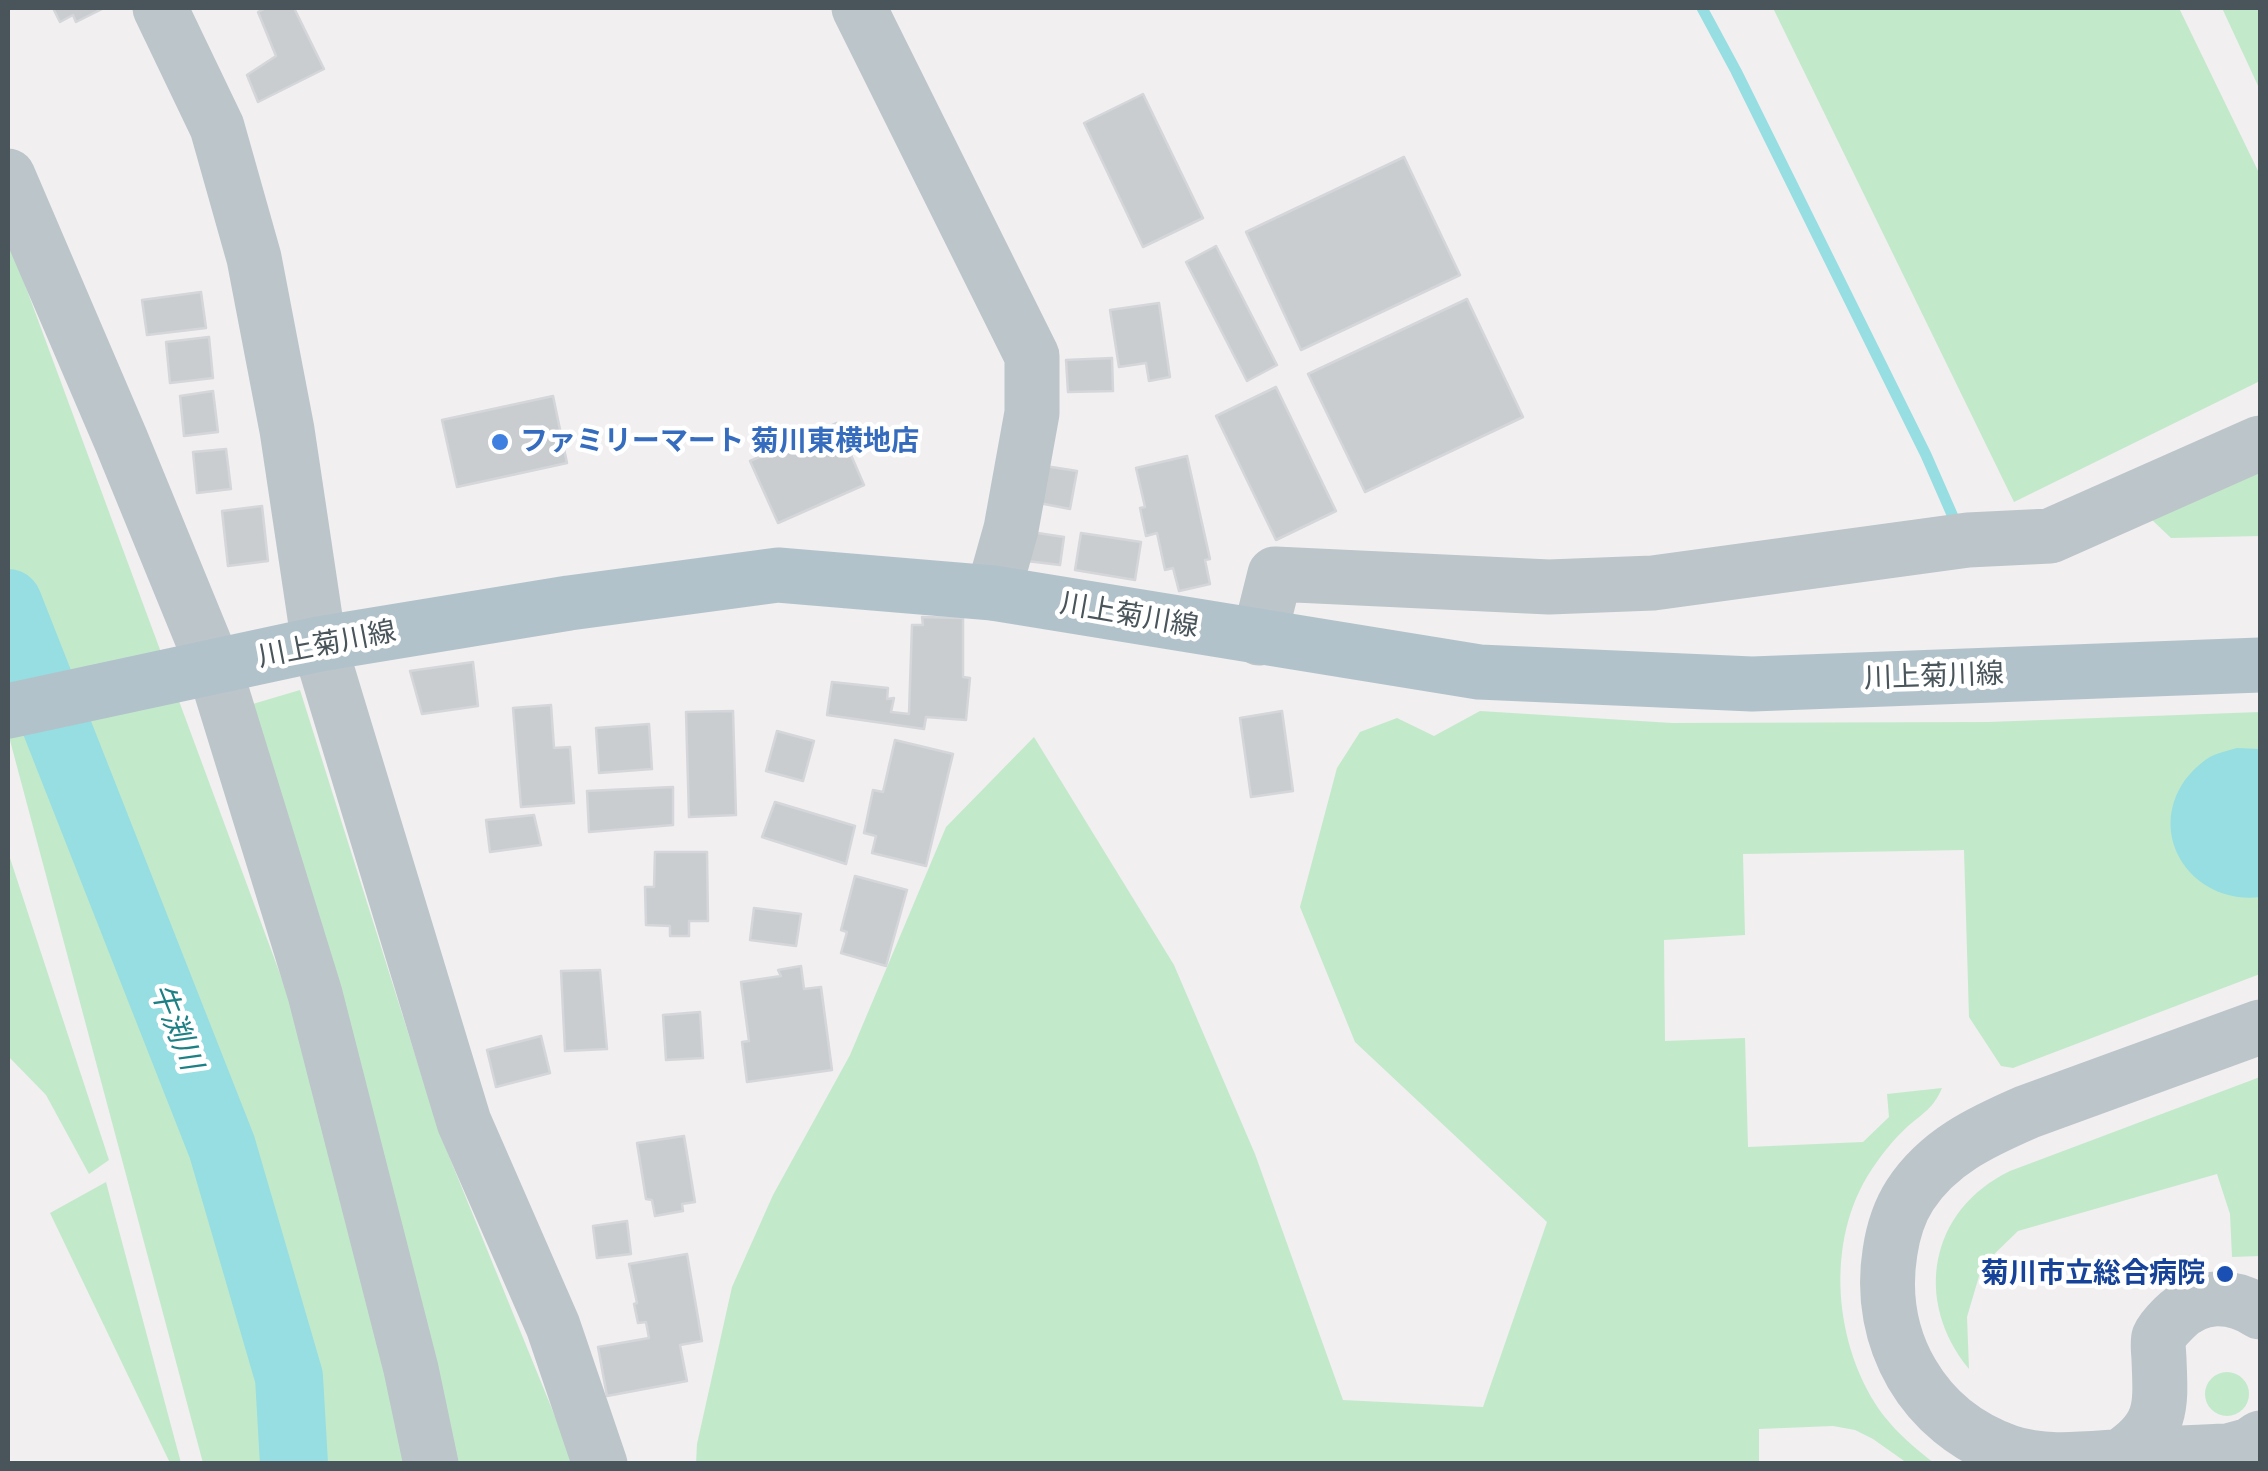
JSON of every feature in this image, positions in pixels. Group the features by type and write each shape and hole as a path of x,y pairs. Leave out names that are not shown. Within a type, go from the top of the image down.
{"main road":[{"name":"川上菊川線","path":"8,711 319,644 778,575 994,593 1479,672 1752,684 2260,665"}],"street":[{"path":"160,8 217,128 254,258 287,430 319,644 464,1122 554,1326 600,1464"},
{"path":"859,8 1032,356 1032,413 1011,529 994,593"},
{"path":"8,176 121,440 207,669 314,994 411,1368 431,1464"},
{"path":"1259,638 1274,574 1549,586 1653,583 1968,540 2050,536 2260,443"},
{"path":"2260,1027 2026,1112 1953,1149 1912,1193 1902,1210 1888,1268 1888,1297 1898,1349 1925,1393 1958,1424 2010,1453 2118,1459 2228,1451 2250,1446 2260,1438"},
{"path":"2118,1459 2140,1444 2153,1426 2159,1406 2158,1338 2168,1325 2183,1310 2202,1300 2244,1302 2260,1312"}],"green space":[{"path":"1773,8 2179,8 2260,175 2260,381 2014,502"},
{"path":"2222,8 2260,8 2260,90"},
{"path":"8,239 360,1190 409,1463 203,1463 8,733"},
{"path":"2260,446 2260,536 2171,538 2131,500"},
{"path":"300,690 440,1134 574,1463 438,1463 219,714"},
{"path":"1480,711 1672,723 1988,722 2260,712 2260,974 2013,1068 2001,1066 1969,1017 1964,850 1743,854 1745,935 1664,940 1665,1041 1745,1038 1748,1147 1863,1142 1889,1117 1887,1094 1942,1088 1931,1106 1897,1137 1872,1169 1846,1228 1841,1260 1845,1327 1867,1389 1889,1423 1934,1463 1907,1463 1855,1430 1833,1426 1759,1429 1759,1464 696,1464 697,1444 732,1287 773,1195 850,1055 946,827 1034,737 1174,965 1255,1154 1343,1400 1483,1407 1547,1222 1355,1042 1300,907 1337,768 1360,732 1397,718 1434,736"},
{"path":"8,852 109,1160 89,1174 46,1095 8,1056"},
{"path":"2260,1077 2260,1256 2232,1257 2230,1214 2217,1174 2018,1231 1982,1266 1967,1317 1969,1369 1951,1343 1940,1315 1936,1287 1938,1259 1947,1233 1962,1209 1983,1188 2010,1171"},
{"path":"106,1182 181,1463 170,1463 50,1213"},
{"path":"2227,1372 2242,1379 2249,1394 2242,1409 2227,1416 2212,1409 2205,1394 2212,1379"}],"water":[{"path":"2237,748 2260,749 2260,897 2236,897 2197,879 2174,844 2174,802 2185,780 2210,757"}],"building":[{"path":"53,8 102,9 76,22 73,15 60,22"},
{"path":"266,8 294,8 324,69 258,102 247,75 276,56 258,12"},
{"path":"1143,94 1203,218 1143,247 1084,123"},
{"path":"1404,157 1460,275 1301,350 1246,232"},
{"path":"1216,246 1277,365 1247,381 1186,262"},
{"path":"201,292 206,328 147,335 142,300"},
{"path":"1467,299 1523,417 1365,492 1308,374"},
{"path":"1159,303 1170,377 1149,381 1146,363 1119,367 1110,310"},
{"path":"209,337 213,378 170,383 166,342"},
{"path":"1112,358 1113,391 1068,392 1066,360"},
{"path":"1276,387 1336,511 1276,540 1216,416"},
{"path":"213,391 218,432 184,436 180,396"},
{"path":"553,396 567,463 457,487 442,420"},
{"path":"837,423 864,485 778,523 750,461"},
{"path":"226,449 231,489 197,493 193,452"},
{"path":"1187,456 1210,559 1205,560 1210,584 1179,591 1173,568 1165,570 1157,533 1146,536 1140,508 1145,507 1136,468"},
{"path":"1045,466 1077,471 1070,509 1039,503"},
{"path":"262,506 268,561 228,566 222,511"},
{"path":"1031,532 1064,537 1060,565 1027,561"},
{"path":"1081,533 1141,542 1135,580 1075,570"},
{"path":"922,617 963,618 963,677 970,678 966,720 926,717 924,729 827,715 832,682 888,688 887,699 894,698 891,712 909,714 912,625 923,625"},
{"path":"473,662 478,706 422,714 410,671"},
{"path":"551,705 554,748 570,747 574,803 521,807 513,708"},
{"path":"733,711 736,815 689,817 686,712"},
{"path":"1282,711 1293,791 1251,797 1240,718"},
{"path":"649,724 652,769 599,773 596,728"},
{"path":"777,731 814,741 803,781 766,771"},
{"path":"895,740 953,754 926,866 872,853 876,836 864,833 873,790 883,792"},
{"path":"673,787 673,825 589,832 587,791"},
{"path":"775,802 855,826 846,864 762,837"},
{"path":"534,815 541,845 490,852 486,820"},
{"path":"655,852 707,852 708,921 689,921 689,936 670,936 670,926 646,925 645,887 654,887"},
{"path":"855,876 907,890 886,966 841,953 847,932 841,930"},
{"path":"754,908 801,914 796,946 750,940"},
{"path":"801,966 804,989 821,987 832,1070 747,1082 742,1042 749,1041 741,982 781,976 778,970"},
{"path":"600,970 607,1049 565,1051 561,971"},
{"path":"700,1012 703,1058 666,1060 663,1015"},
{"path":"541,1036 550,1073 496,1087 487,1050"},
{"path":"684,1136 695,1202 682,1204 683,1211 655,1216 652,1200 646,1199 637,1143"},
{"path":"627,1221 631,1254 597,1258 593,1226"},
{"path":"687,1254 702,1341 680,1345 687,1381 607,1396 598,1347 649,1338 646,1322 638,1323 629,1264"}],"waterway":[{"path":"1702,8 1926,455 1954,519"},
{"name":"牛渕川","path":"8,603 222,1147 289,1377 294,1464"}],"place":[{"name":"ファミリーマート 菊川東横地店","path":"500,442"},
{"name":"菊川市立総合病院","path":"2225,1274"}]}
